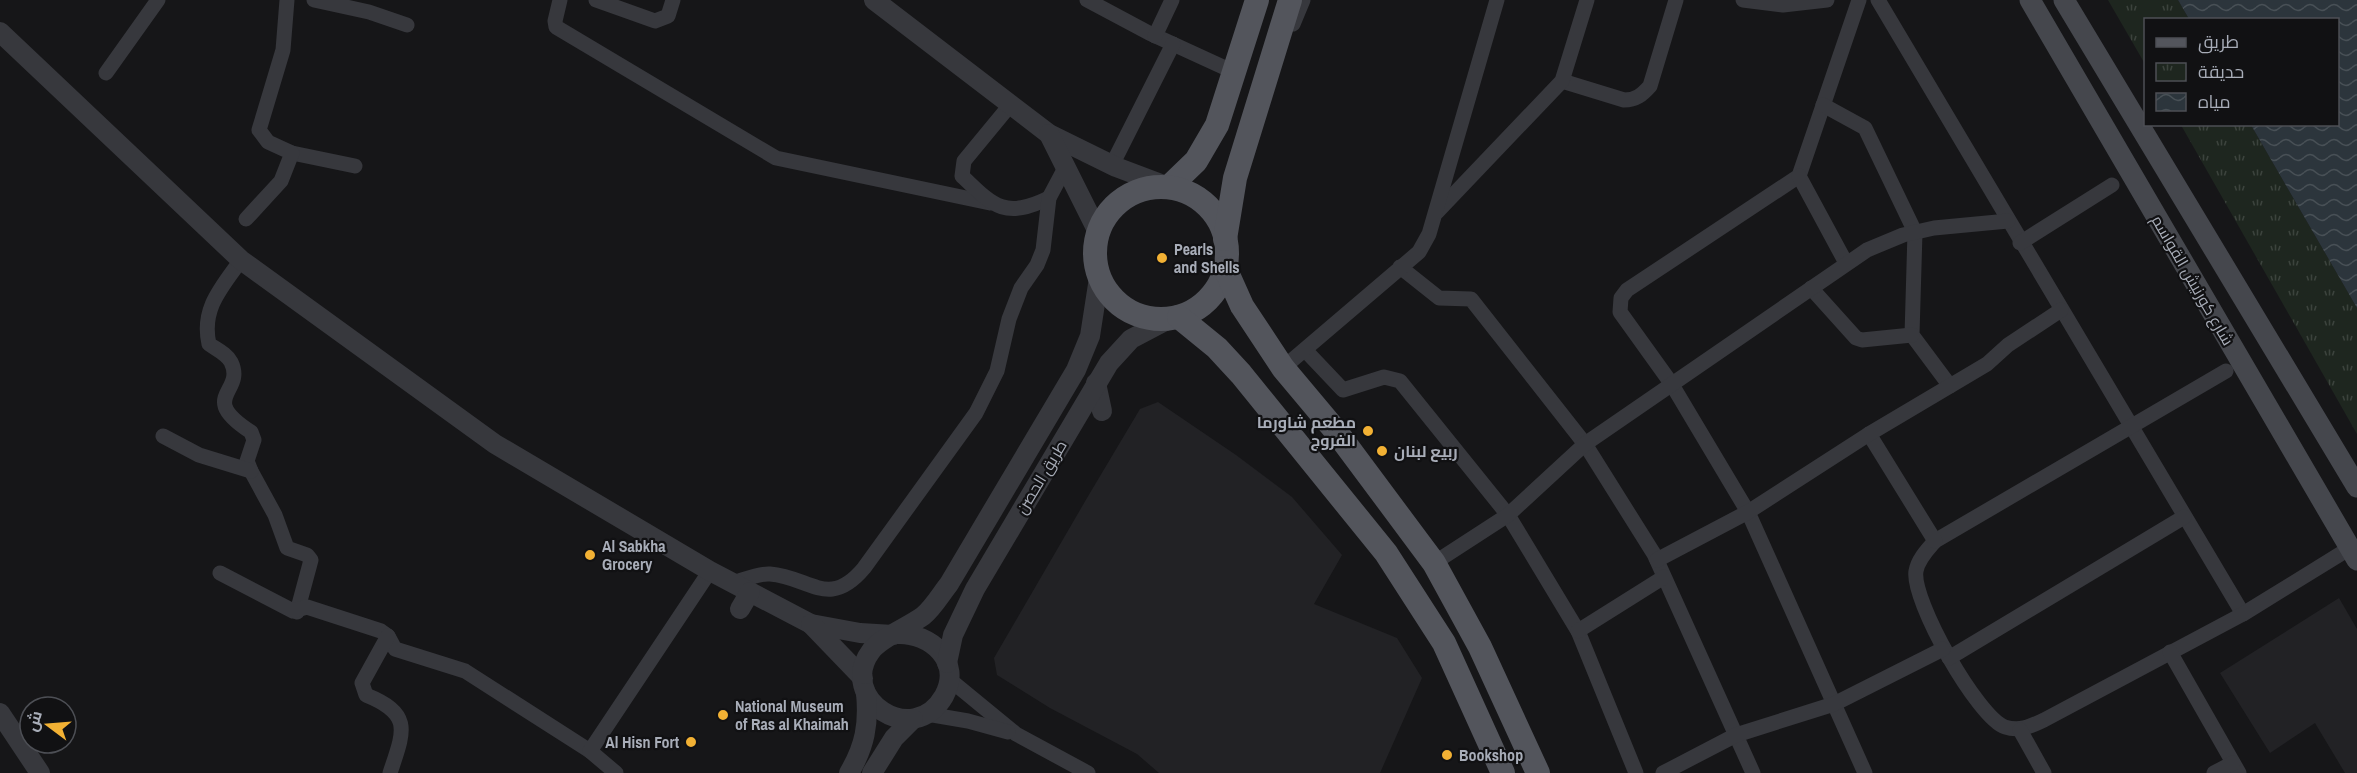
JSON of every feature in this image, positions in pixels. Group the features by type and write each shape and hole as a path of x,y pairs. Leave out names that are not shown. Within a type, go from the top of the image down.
{"main road":[{"path":"1169,187 1196,161 1217,125 1257,0"},
{"path":"1225,240 1218,220 1206,204 1189,193 1169,187 1151,187 1126,197 1106,215 1098,232 1095,247 1099,278 1110,296 1127,310 1147,318 1174,318 1195,309 1209,298 1219,285 1225,268 1225,240 1235,178 1290,0"},
{"name":"شارع كورنيش القواسم","path":"2030,0 2353,554"},
{"name":"شارع كورنيش القواسم","path":"2064,0 2357,487"},
{"path":"1225,268 1242,306 1283,368 1335,430 1434,563 1480,647 1538,773"},
{"path":"1174,318 1217,348 1241,374 1386,553 1444,644 1503,773"}],"street":[{"path":"106,73 158,0"},
{"path":"287,0 283,50 259,130 268,142 292,153 355,166"},
{"path":"314,0 369,12 407,25"},
{"path":"560,0 555,21 556,27 777,158 990,203 1014,211 1029,208 1049,198"},
{"path":"596,0 654,21 668,16 673,0"},
{"path":"874,0 1049,134 1112,165 1169,187"},
{"path":"1087,0 1155,36 1234,72"},
{"path":"1155,36 1172,0"},
{"path":"1257,107 1303,0"},
{"path":"1283,368 1306,351 1419,252 1429,234 1497,0"},
{"path":"1435,214 1562,81 1587,0"},
{"path":"1562,81 1624,100 1633,100 1643,94 1650,86 1676,0"},
{"path":"1743,0 1783,5 1827,0"},
{"path":"1859,0 1799,176 1627,290 1621,298 1620,312 1671,383 1748,513 1865,773"},
{"path":"1878,0 2129,427 2243,614"},
{"path":"0,33 241,261 495,444 710,572 811,624 860,633 913,634 927,639 939,649 948,671 1016,734"},
{"path":"1112,165 1173,44"},
{"path":"990,203 962,176 962,166 1011,104"},
{"path":"1823,105 1859,122 1865,128 1915,232 1912,335 1950,386"},
{"path":"1049,134 1098,232"},
{"path":"246,219 281,182 292,153"},
{"path":"742,588 771,574 824,591 835,590 856,577 864,568 976,413 988,390 996,372 1010,315 1021,288 1037,265 1043,250 1049,198 1066,166"},
{"path":"1799,176 1846,263"},
{"path":"2020,243 2112,185"},
{"path":"1434,563 1508,515 1586,444 1671,383 1867,250 1915,232 1934,228 2008,221"},
{"path":"241,261 210,303 205,328 209,344 230,359 233,368 224,403 231,419 251,432 254,440 248,461 250,471 275,515 287,548 307,555 311,560 297,612"},
{"path":"1400,267 1439,298 1471,299 1586,444 1656,560 1753,773"},
{"name":"طريق الحصن","path":"895,634 926,614 949,584 1076,370 1090,336 1099,278"},
{"path":"1811,288 1856,338 1862,340 1912,335"},
{"path":"1656,560 1748,513 1869,434 1987,364 2008,345 2061,310"},
{"name":"طريق الحصن","path":"948,671 953,635 966,605 1096,383 1109,363 1131,339 1174,318"},
{"path":"1306,351 1343,390 1384,377 1400,381 1508,515 1578,631 1636,773"},
{"path":"2226,371 1935,541 1924,553 1916,571 1917,592 1946,653 1971,692 2000,724 2020,730 2044,720 2353,554"},
{"path":"1096,383 1102,411"},
{"path":"1869,434 1935,541"},
{"path":"164,436 199,455 250,471"},
{"path":"1663,773 1736,735 1834,704 1946,653 2184,517"},
{"path":"590,751 710,572"},
{"path":"220,573 297,612"},
{"path":"1578,631 1664,577"},
{"path":"740,609 742,588"},
{"path":"297,612 307,607 381,631 388,636 395,649 465,671 590,751 616,773"},
{"path":"811,624 864,686 873,705 885,714 898,719 920,717 968,721 1016,734 1088,773"},
{"path":"849,773 861,754 866,736 868,719 864,664 870,651 880,642 895,634"},
{"path":"388,636 362,683 366,695 393,708 400,719 401,741 390,773"},
{"path":"2170,652 2236,768 2214,773"},
{"path":"872,773 894,738 938,705 945,693 948,671"},
{"path":"0,713 40,773"},
{"path":"2020,730 2044,773"}],"shaded area":[{"path":"1158,402 1236,455 1292,497 1342,555 1314,604 1397,638 1422,678 1380,773 1159,773 1137,754 1050,708 997,675 994,658 1087,498 1140,409"},
{"path":"2339,598 2357,629 2357,773 2345,773 2315,723 2270,753 2220,673"}],"green space":[{"path":"2108,0 2178,0 2188,18 2144,18 2144,62"},
{"path":"2182,126 2252,126 2357,308 2357,434"}],"water":[{"path":"2178,0 2357,0 2357,308 2252,126 2339,126 2339,18 2188,18"}],"place":[{"name":"Pearls and Shells","path":"1162,258"},
{"name":"مطعم شاورما الفروج","path":"1368,431"},
{"name":"ربيع لبنان","path":"1382,451"},
{"name":"Al Sabkha Grocery","path":"590,555"},
{"name":"National Museum of Ras al Khaimah","path":"723,715"},
{"name":"Al Hisn Fort","path":"691,742"},
{"name":"Bookshop","path":"1447,755"}]}
